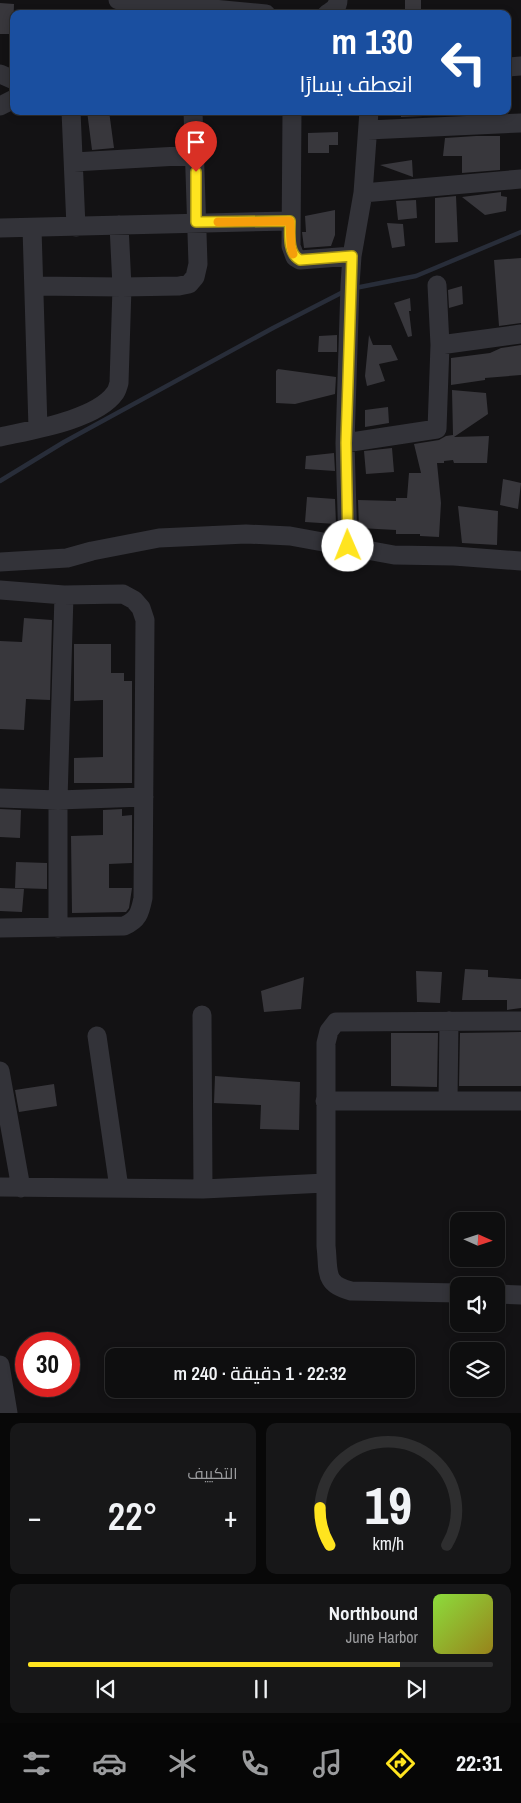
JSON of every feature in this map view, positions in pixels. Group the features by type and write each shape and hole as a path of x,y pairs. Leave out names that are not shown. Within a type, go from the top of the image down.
{"street":[{"path":"118,0 220,10"},
{"path":"71,115 76,227"},
{"path":"34,286 122,288 189,284 195,276 198,264 193,115"},
{"path":"292,115 290,221 291,246 295,257 300,260 352,256"},
{"path":"348,546 346,443 350,291 352,256 363,193 369,120 521,123"},
{"path":"74,162 196,155"},
{"path":"363,193 521,179"},
{"path":"0,228 290,221"},
{"path":"0,438 73,420 102,406 114,394 119,383 122,288 118,225"},
{"path":"32,228 38,428"},
{"path":"346,443 438,429 440,345 437,285"},
{"path":"440,345 521,334"},
{"path":"0,562 67,558 92,551 159,538 246,534 290,536 394,555 454,556 521,561"},
{"path":"0,590 64,595 123,594 134,600 141,608 145,620 143,898 140,913 135,921 124,926 0,928"},
{"path":"58,928 58,800 64,595"},
{"path":"0,798 58,800 144,796"},
{"path":"202,1014 202,1189"},
{"path":"448,1101 449,1021"},
{"path":"450,1293 351,1291 337,1287 330,1278 326,1246 325,1183 326,1043 329,1031 336,1022 521,1021"},
{"path":"97,1036 119,1188"},
{"path":"0,1071 21,1188"},
{"path":"325,1101 521,1101"},
{"path":"0,1187 202,1189 325,1183"},
{"path":"505,1294 521,1295"},
{"path":"0,1365 8,1413"}],"building":[{"path":"405,0 421,0 421,10 405,10"},
{"path":"0,3 14,4 14,10 10,10 10,34 0,34"},
{"path":"88,115 110,115 114,148 92,150"},
{"path":"401,115 424,115 424,116 401,117"},
{"path":"338,132 338,145 329,145 329,153 308,153 308,133"},
{"path":"500,136 500,170 462,173 462,156 443,156 445,138"},
{"path":"412,160 413,177 380,165"},
{"path":"501,192 501,196 507,197 506,211 485,215 462,197"},
{"path":"456,196 458,242 435,243 435,198"},
{"path":"416,200 417,218 398,220 396,201"},
{"path":"335,210 335,235 331,246 304,248 302,232 306,232 305,216"},
{"path":"387,223 403,224 405,246 392,248"},
{"path":"521,258 521,323 499,326 494,260"},
{"path":"462,286 463,304 449,308 448,290"},
{"path":"410,298 411,311 409,311 412,336 408,337 394,303"},
{"path":"337,335 337,352 318,352 319,336"},
{"path":"369,335 373,345 391,345 398,360 379,364 385,381 367,386 365,376"},
{"path":"521,345 521,375 485,378 485,380 451,385 451,358 490,353 501,348"},
{"path":"278,369 336,377 335,394 295,404 276,403 276,371"},
{"path":"452,390 486,393 488,414 454,437 489,436 487,463 454,463 453,460 437,463 441,503 439,537 420,536 420,534 396,534 396,530 359,528 358,500 396,501 396,498 407,498 409,473 421,473 414,444 439,440 453,435"},
{"path":"388,407 389,423 365,427 365,410"},
{"path":"392,448 394,472 366,474 364,451"},
{"path":"334,453 335,471 305,469 306,456"},
{"path":"503,479 521,483 518,509 500,505"},
{"path":"307,497 335,499 336,524 305,522"},
{"path":"458,506 498,511 497,545 462,543"},
{"path":"24,618 52,620 50,700 26,699 24,730 0,729 0,641 22,642"},
{"path":"74,644 111,644 111,673 124,673 124,681 132,681 132,783 74,783 74,758 103,757 103,700 74,701"},
{"path":"0,809 21,810 20,838 0,837"},
{"path":"122,809 122,816 132,815 132,863 109,864 109,888 132,888 129,908 126,912 72,913 71,836 103,835 103,810"},
{"path":"16,862 47,863 47,889 15,888"},
{"path":"0,888 24,889 22,912 0,911"},
{"path":"465,969 488,970 488,977 521,979 521,1008 507,1010 507,1000 462,1000"},
{"path":"416,971 442,972 440,1003 417,1002"},
{"path":"304,977 301,1009 264,1012 261,991"},
{"path":"521,1032 521,1086 459,1086 460,1033"},
{"path":"391,1033 438,1033 437,1087 391,1086"},
{"path":"215,1076 300,1082 299,1130 260,1129 261,1105 214,1103"},
{"path":"54,1084 57,1106 19,1112 15,1090"}],"waterway":[{"path":"355,288 416,276 521,232"},
{"path":"0,481 64,442 345,291"}],"slow traffic":[{"path":"218,222 290,221 293,254"}],"route":[{"path":"196,172 196,222 290,221 292,252 300,260 352,256 346,443 348,546"}]}
